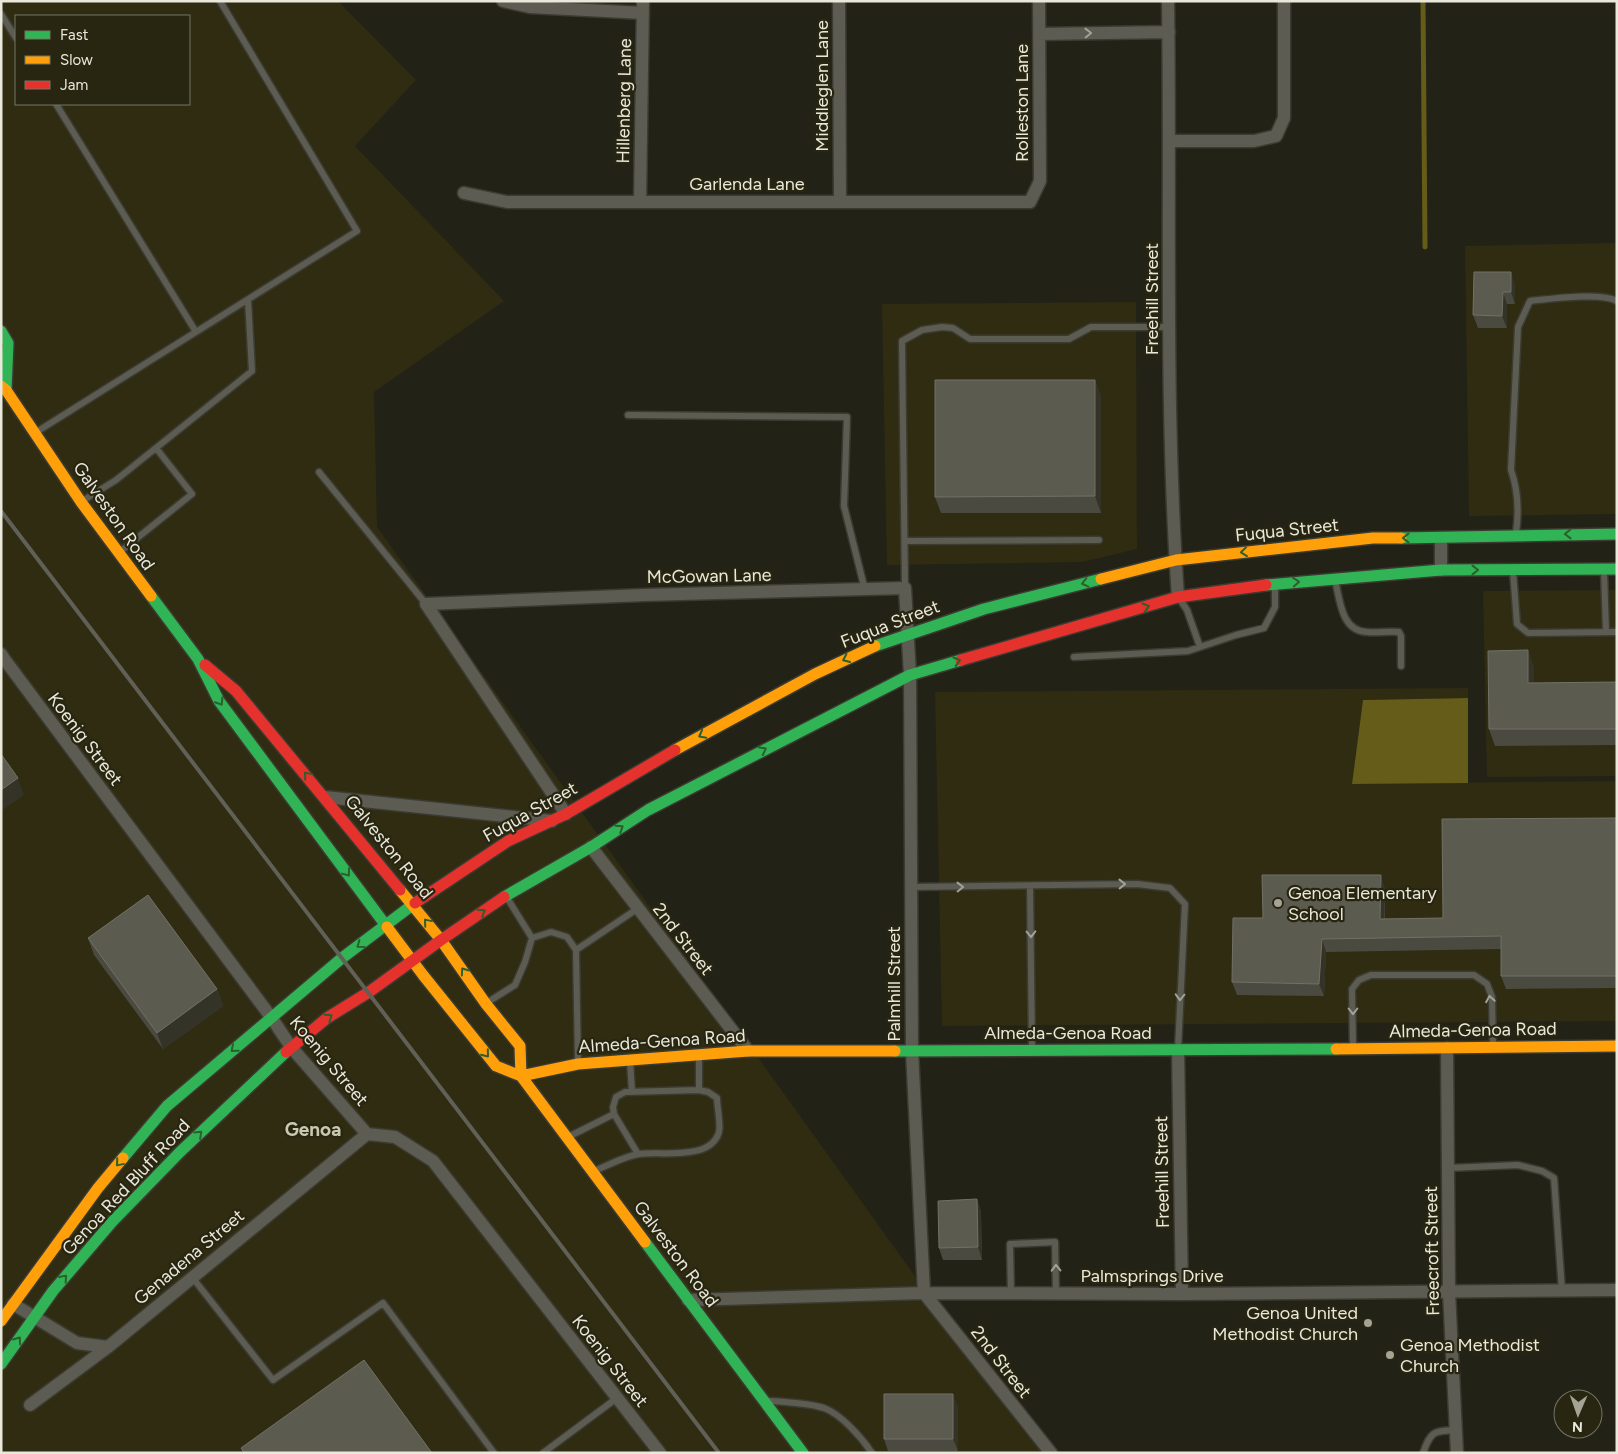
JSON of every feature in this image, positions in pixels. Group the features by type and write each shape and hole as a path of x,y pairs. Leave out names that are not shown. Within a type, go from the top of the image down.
{"main road":[{"name":"Galveston Road","path":"1,331 8,343 4,388 118,554 198,659 219,701 301,813 496,1066 521,1076 804,1453"},
{"name":"Fuqua Street","path":"271,1017 342,958 387,926 412,905 508,841 566,814 656,760 815,674 874,646 907,634 984,609 1176,560 1373,538 1617,534"},
{"path":"291,1047 327,1018 369,992 506,896 591,847 648,810 910,675 1178,597 1275,584 1440,570 1617,569"},
{"name":"Galveston Road","path":"198,659 236,691 441,940 486,1004 520,1046 521,1076"},
{"name":"Genoa Red Bluff Road","path":"1,1322 98,1188 167,1106 271,1017"},
{"name":"Almeda-Genoa Road","path":"521,1076 578,1064 748,1051 1617,1046"},
{"name":"Genoa Red Bluff Road","path":"1,1364 53,1291 112,1222 180,1152 291,1047"}],"street":[{"path":"503,1 530,7 643,7"},
{"name":"Middleglen Lane","path":"839,1 840,202"},
{"name":"Rolleston Lane","path":"1030,202 1040,181 1039,1"},
{"name":"Freehill Street","path":"1168,1 1169,327 1178,597"},
{"path":"1169,140 1254,141 1276,136 1284,118 1284,1"},
{"name":"Hillenberg Lane","path":"640,202 643,7"},
{"path":"1039,34 1169,32"},
{"name":"Garlenda Lane","path":"464,193 507,202 1030,202"},
{"path":"1440,570 1441,538"},
{"path":"905,588 910,675"},
{"name":"McGowan Lane","path":"426,604 644,595 905,588"},
{"path":"426,604 566,814"},
{"name":"Koenig Street","path":"2,659 271,1017 291,1047 367,1134 395,1137 433,1162 660,1453"},
{"name":"Palmhill Street","path":"910,675 912,1051 924,1293"},
{"path":"325,797 552,821"},
{"name":"2nd Street","path":"591,847 748,1051"},
{"name":"Freecroft Street","path":"1446,1048 1449,1292 1457,1453"},
{"name":"Freehill Street","path":"1178,1050 1182,1294"},
{"name":"Genadena Street","path":"30,1405 108,1347 367,1134"},
{"name":"Palmsprings Drive","path":"688,1300 924,1293 1182,1294 1617,1290"},
{"name":"2nd Street","path":"924,1293 1051,1453"},
{"path":"13,1304 77,1343 108,1347"}],"lane":[{"path":"34,433 357,232 220,1"},
{"path":"1,14 15,36"},
{"path":"57,105 196,332"},
{"path":"1516,535 1516,486 1511,470 1518,327 1530,302 1570,297 1611,298 1617,301"},
{"path":"81,502 116,480 252,371 248,300"},
{"path":"905,588 902,341 922,330 942,327 953,328 970,339 1069,339 1091,327 1169,327"},
{"path":"628,415 847,417 844,506 865,590"},
{"path":"118,554 192,494 156,448"},
{"path":"319,472 426,604"},
{"path":"905,541 1099,540"},
{"path":"1604,569 1606,632"},
{"path":"1513,570 1517,624 1528,633 1617,632"},
{"path":"1335,579 1343,614 1352,628 1366,632 1399,632 1401,636 1401,666"},
{"path":"1074,658 1188,651 1264,628 1275,607 1275,584"},
{"path":"1178,597 1187,610 1200,646"},
{"path":"911,888 1137,884 1170,888 1185,904 1178,1050"},
{"path":"1030,886 1032,1050"},
{"path":"486,1004 515,985 525,962 532,938 506,896"},
{"path":"576,950 637,909"},
{"path":"532,938 551,932 567,937 576,950 578,1064"},
{"path":"1353,1048 1352,989 1359,980 1371,975 1474,975 1487,984 1492,997 1493,1047"},
{"path":"699,1054 699,1090"},
{"path":"630,1060 632,1092"},
{"path":"592,1171 638,1154 694,1152 707,1148 719,1132 717,1098 708,1092 699,1090 626,1092 616,1097 613,1107 614,1114 638,1154"},
{"path":"567,1138 614,1114"},
{"path":"1448,1168 1518,1165 1542,1171 1554,1178 1562,1291"},
{"path":"1011,1294 1010,1244 1055,1242 1056,1294"},
{"path":"192,1277 273,1380 383,1303 494,1453"},
{"path":"543,1453 617,1398"},
{"path":"764,1400 825,1408 837,1414 872,1453"},
{"path":"1423,1453 1427,1440 1434,1433 1456,1430"}],"shaded area":[{"path":"1,1 338,1 416,80 355,146 504,301 374,392 377,527 1042,1453 1,1453"},
{"path":"1617,243 1617,514 1469,516 1465,246"},
{"path":"1136,302 1137,549 1082,562 887,565 882,304"},
{"path":"1617,590 1617,776 1487,777 1483,591"},
{"name":"Genoa Elementary School","path":"1468,688 1468,698 1363,700 1352,784 1617,781 1617,1021 942,1026 935,692"},
{"path":"1468,698 1468,783 1352,784 1363,700"}],"building":[{"path":"1474,272 1511,272 1511,292 1503,292 1502,316 1473,315"},
{"path":"935,380 1095,380 1095,496 935,497"},
{"path":"1528,650 1528,683 1617,682 1617,729 1489,729 1488,651"},
{"path":"1,754 18,778 1,790"},
{"path":"1617,818 1617,976 1501,976 1501,936 1322,939 1319,984 1232,982 1233,918 1263,918 1262,875 1381,875 1380,919 1443,918 1442,819"},
{"path":"148,895 217,989 157,1033 88,938"},
{"path":"977,1199 978,1247 939,1248 938,1201"},
{"path":"364,1360 432,1453 244,1453 241,1448"},
{"path":"884,1394 953,1394 953,1439 884,1439"}],"waterway":[{"path":"1423,1 1425,247"}],"railway":[{"path":"1,511 719,1453"}],"traffic: fast":[{"path":"1,331 8,343 6,390"},
{"path":"1401,538 1617,534"},
{"path":"1266,585 1441,570 1617,569"},
{"path":"875,646 984,609 1101,579"},
{"path":"151,596 198,659 219,701 387,927"},
{"path":"504,897 591,847 648,810 910,675 961,660"},
{"path":"123,1158 167,1106 342,958 415,903"},
{"path":"895,1051 1336,1049"},
{"path":"1,1364 53,1291 112,1222 180,1152 286,1052"},
{"path":"645,1242 803,1453"}],"traffic: slow":[{"path":"1,386 6,390 81,502 151,596"},
{"path":"1101,579 1176,560 1373,538 1401,538"},
{"path":"675,750 815,674 875,646"},
{"path":"400,890 441,940 486,1004 520,1046 521,1076"},
{"path":"387,927 496,1066 521,1076 645,1242"},
{"path":"1336,1049 1617,1046"},
{"path":"521,1076 578,1064 748,1051 895,1051"},
{"path":"1,1321 98,1188 123,1158"}],"traffic: jam":[{"path":"961,660 1178,597 1266,585"},
{"path":"205,665 236,691 400,890"},
{"path":"415,903 508,841 566,814 675,750"},
{"path":"286,1052 327,1018 369,992 504,897"}],"place":[{"name":"Genoa Elementary School","path":"1278,903"},
{"name":"Genoa United Methodist Church","path":"1368,1323"},
{"name":"Genoa Methodist Church","path":"1390,1355"}],"district":[{"name":"Genoa","path":"313,1129"}]}
